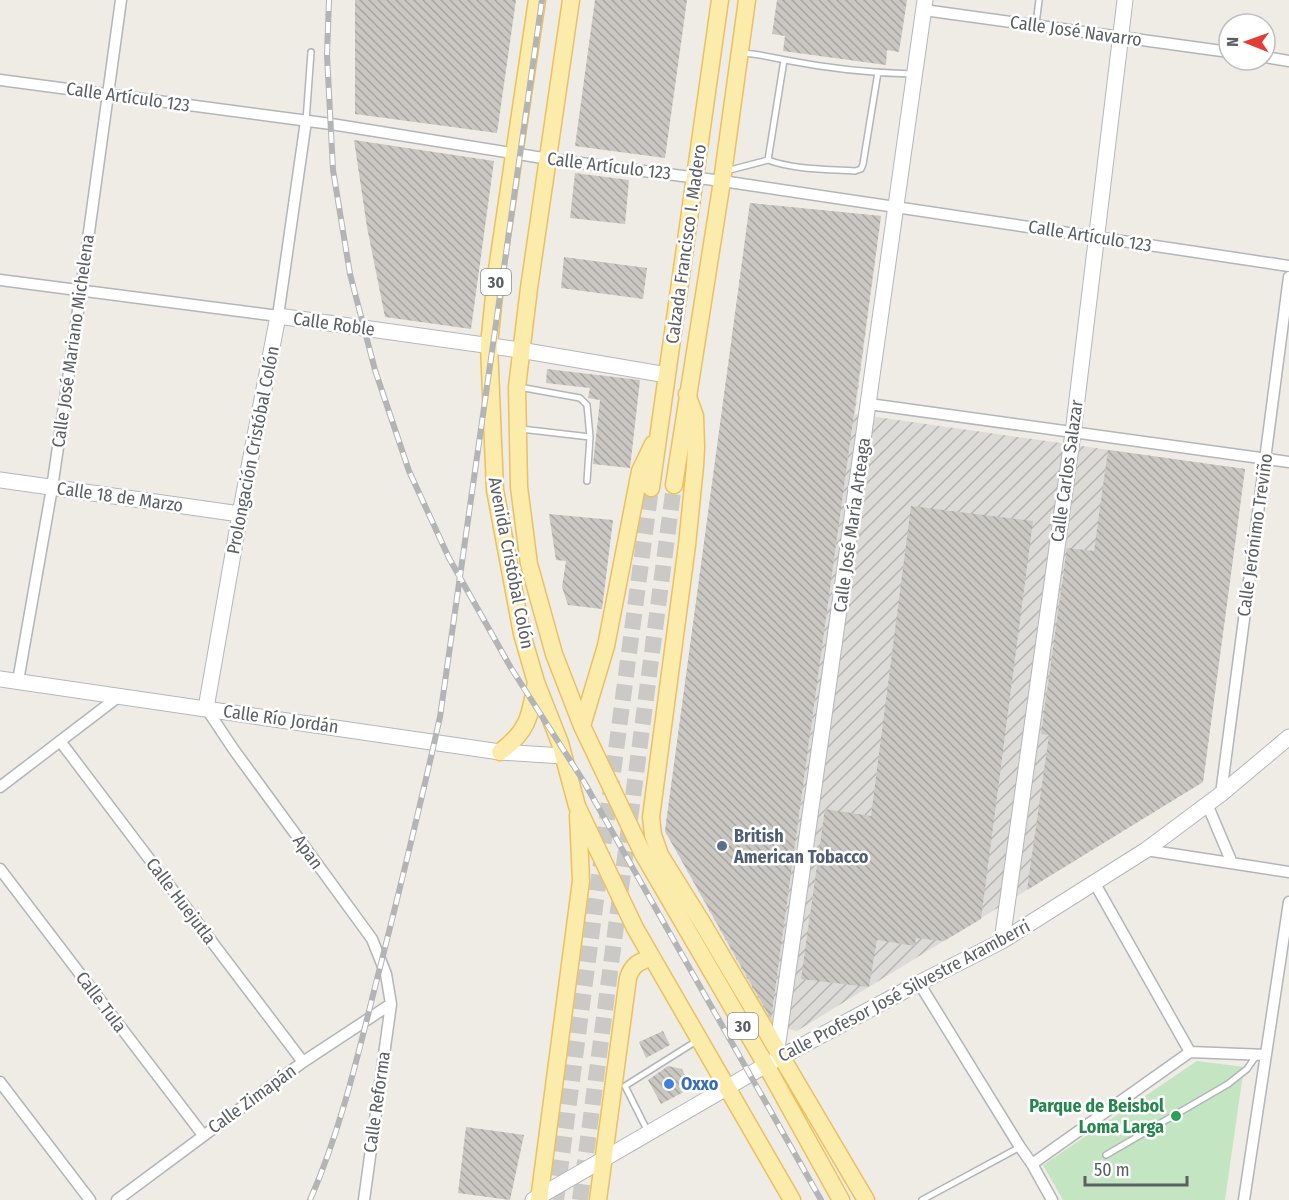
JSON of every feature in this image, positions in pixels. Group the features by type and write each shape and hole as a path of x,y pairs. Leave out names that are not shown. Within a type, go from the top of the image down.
{"main road":[{"name":"Avenida Cristóbal Colón","path":"537,0 496,276 489,345 495,490 522,634 536,682 563,756 578,806 635,928 652,958"},
{"name":"Avenida Cristóbal Colón","path":"571,0 520,350 517,387 519,488 529,564 554,654 582,726 643,854 775,1057"},
{"name":"Calzada Francisco I. Madero","path":"651,488 720,0"},
{"name":"Calzada Francisco I. Madero","path":"674,485 747,0"},
{"path":"687,394 695,416 696,447 687,546 651,817 653,835 660,855 703,924 775,1057"},
{"path":"582,726 606,646 639,471 645,456 658,436"},
{"path":"508,566 529,564"},
{"path":"500,752 515,741 522,732 530,715 536,682"},
{"path":"537,1199 581,881 578,806"},
{"path":"598,1200 603,1159 618,1089 627,978 641,960 652,958"},
{"name":"30","path":"652,958 792,1200"},
{"name":"30","path":"775,1057 841,1200"},
{"name":"30","path":"775,1057 866,1200"}],"street":[{"name":"Calle José Mariano Michelena","path":"18,681 52,488 121,0"},
{"name":"Calle Carlos Salazar","path":"1002,941 1073,433 1125,0"},
{"name":"Calle José Navarro","path":"924,5 1217,50"},
{"name":"Calle José María Arteaga","path":"775,1057 924,5"},
{"name":"Calle Artículo 123","path":"0,80 306,121 549,159 696,177 722,176 896,207 1289,266"},
{"name":"Prolongación Cristóbal Colón","path":"206,708 278,316 306,121"},
{"name":"Calle Jerónimo Treviño","path":"1221,794 1289,277"},
{"name":"Calle Roble","path":"0,280 489,345 667,375"},
{"path":"869,404 1289,462"},
{"name":"Calle 18 de Marzo","path":"0,480 240,514"},
{"name":"Calle Río Jordán","path":"0,679 500,752 563,756"},
{"path":"0,787 118,697"},
{"name":"Apan","path":"206,708 372,939 386,974 391,1004"},
{"name":"Calle Profesor José Silvestre Aramberri","path":"537,1199 727,1088 775,1057 1002,941 1146,850 1221,794 1289,737"},
{"name":"Calle Huejutla","path":"60,741 303,1062"},
{"path":"1207,804 1232,863"},
{"path":"1146,850 1289,872"},
{"name":"Calle Tula","path":"0,869 202,1135"},
{"path":"1094,882 1190,1053"},
{"path":"1244,1200 1262,1054 1289,902"},
{"path":"919,983 1052,1200"},
{"name":"Calle Zimapán","path":"117,1200 303,1062 391,1004"},
{"name":"Calle Reforma","path":"364,1200 391,1004"},
{"path":"1032,1164 1190,1053 1262,1054"},
{"path":"0,1082 90,1200"}],"lane":[{"path":"1036,24 1039,0"},
{"path":"306,121 311,52"},
{"path":"739,52 878,72 914,74"},
{"path":"768,160 784,60"},
{"path":"722,176 768,160 812,168 855,171 861,169 878,72"},
{"path":"517,387 580,398 587,405 590,437 587,481"},
{"path":"517,428 590,437"},
{"path":"648,1133 618,1089 699,1039"},
{"path":"1106,1155 1228,1084 1262,1054"},
{"path":"922,1200 1020,1147"}],"shaded area":[{"name":"British American Tobacco","path":"750,203 881,216 855,414 1245,469 1203,782 797,1031 773,1026 665,831"}],"green space":[{"name":"Parque de Beisbol Loma Larga","path":"1197,1061 1244,1067 1225,1200 1063,1200 1043,1165"}],"building":[{"path":"355,0 516,0 497,133 355,114"},
{"path":"595,0 687,0 665,158 575,146"},
{"path":"777,0 907,0 899,52 887,50 886,65 783,51 785,36 772,34"},
{"path":"354,140 494,161 471,329 385,317 367,227"},
{"path":"575,173 629,180 625,224 570,218"},
{"path":"750,203 881,216 771,1019 665,831"},
{"path":"564,257 647,268 643,299 561,288"},
{"path":"547,369 640,380 630,468 593,464 600,400 588,398 590,388 546,383"},
{"path":"1108,450 1245,469 1203,782 1027,890 1049,735 1041,734 1067,548 1094,551"},
{"path":"911,506 1033,521 981,919 944,941 916,938 915,946 877,940 869,987 801,979 825,809 871,816"},
{"path":"549,514 613,520 602,609 568,605 562,587 566,561 556,560"},
{"name":"Oxxo","path":"663,1031 670,1045 646,1058 639,1042"},
{"name":"Oxxo","path":"668,1066 682,1069 691,1088 661,1104 648,1080"},
{"path":"466,1127 524,1135 510,1200 458,1193"}],"tunnel":[{"path":"580,1200 674,485"},
{"path":"556,1200 651,488"}],"railway":[{"path":"329,0 327,55 333,170 350,274 375,370 409,471 449,558 511,668 584,782 821,1200"},
{"path":"310,1200 339,1122 354,1068 440,717 542,0"}],"place":[{"name":"British American Tobacco","path":"722,846"},
{"name":"Oxxo","path":"669,1084"},
{"name":"Parque de Beisbol Loma Larga","path":"1176,1116"}]}
